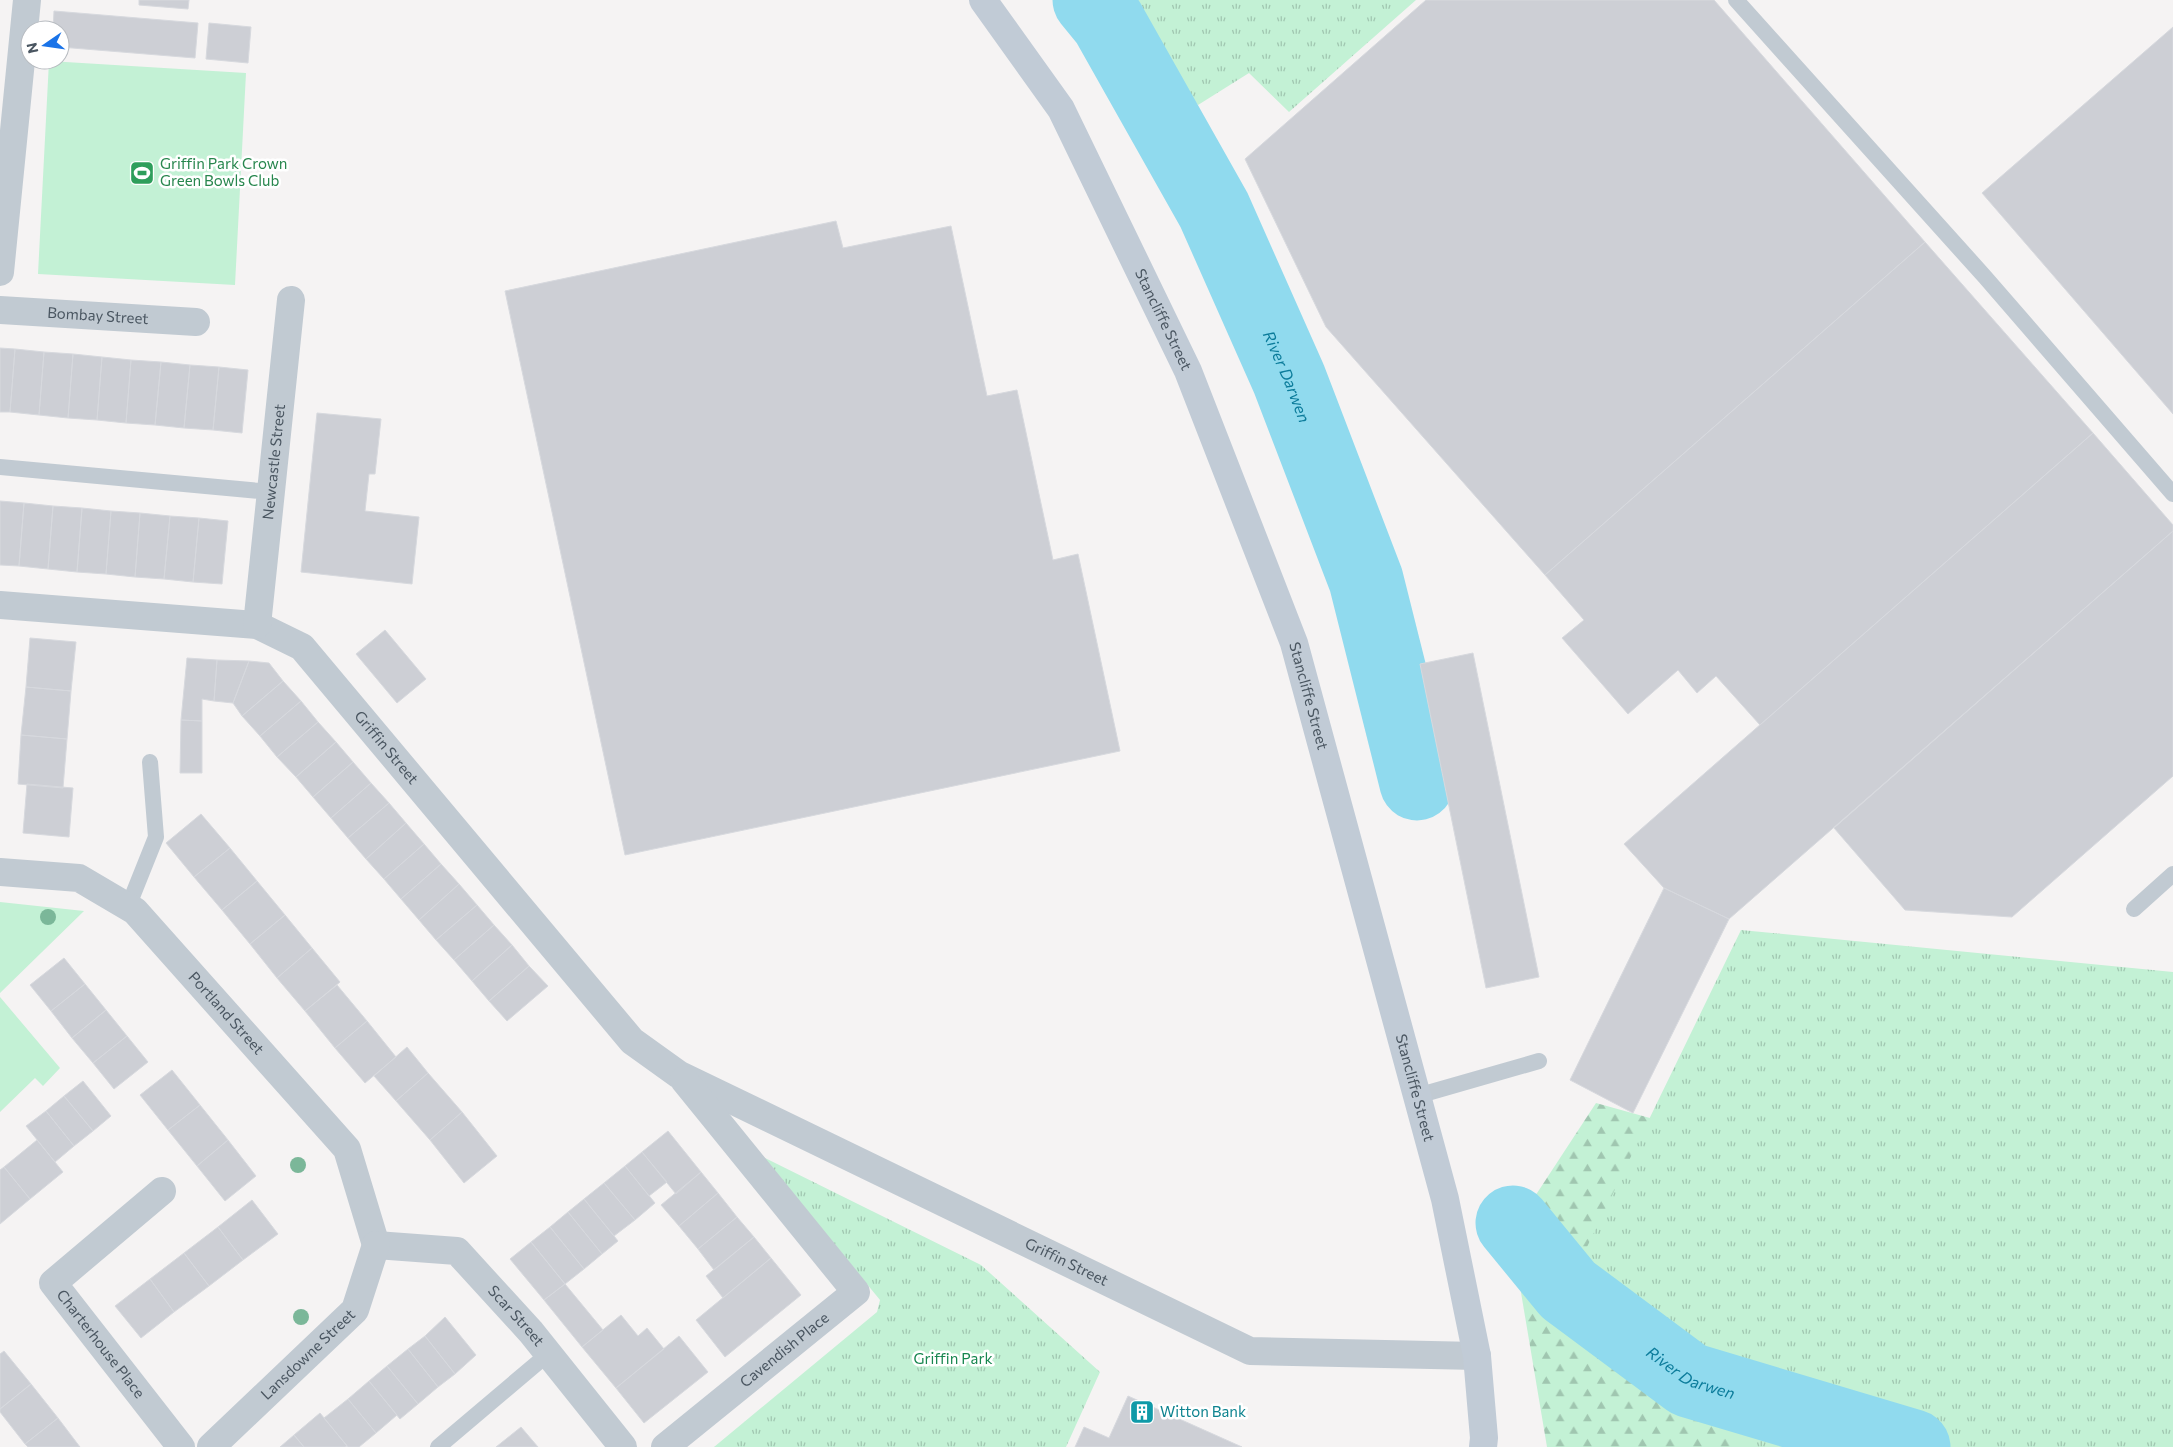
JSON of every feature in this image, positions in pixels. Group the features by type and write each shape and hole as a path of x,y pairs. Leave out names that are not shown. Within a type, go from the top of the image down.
{"main road":[{"name":"Stancliffe Street","path":"982,0 1061,109 1188,371 1294,643 1444,1199 1477,1356 1484,1438 1483,1447"}],"street":[{"path":"0,272 27,0"},
{"name":"Newcastle Street","path":"257,625 291,300"},
{"name":"Bombay Street","path":"0,310 196,322"},
{"name":"Griffin Street","path":"0,605 257,625 302,647 632,1041 678,1074 1250,1351 1477,1356"},
{"name":"Portland Street","path":"0,872 79,878 135,911 347,1149 376,1245"},
{"name":"Griffin Street","path":"678,1074 818,1243"},
{"name":"Charterhouse Place","path":"162,1191 53,1283 181,1447"},
{"name":"Cavendish Place","path":"665,1447 856,1292 818,1243"},
{"name":"Scar Street","path":"376,1245 457,1251 548,1354 623,1447"},
{"name":"Lansdowne Street","path":"211,1447 355,1310 376,1245"}],"lane":[{"path":"1736,0 1985,277 2173,494"},
{"path":"0,467 271,492"},
{"path":"128,907 156,837 150,762"},
{"path":"2134,909 2173,874"},
{"path":"1416,1096 1539,1061"},
{"path":"438,1447 548,1354"}],"green space":[{"path":"1118,0 1416,0 1289,112 1249,73 1198,105"},
{"name":"Griffin Park Crown Green Bowls Club","path":"70,62 246,73 235,285 38,274 49,70 70,70"},
{"path":"0,902 84,911 0,993"},
{"path":"1741,930 2173,972 2173,1447 1748,1447 1552,1319"},
{"path":"0,997 60,1068 43,1086 35,1078 0,1112"},
{"path":"1596,1103 1675,1125 2104,1447 1547,1447 1511,1233"},
{"name":"Griffin Park","path":"763,1157 981,1265 1100,1372 1066,1447 714,1447 877,1312 880,1300"}],"building":[{"path":"139,0 189,0 188,9 139,5"},
{"path":"1426,0 1714,0 1925,242 1545,575 1326,327 1245,159"},
{"path":"54,11 198,23 195,58 70,48 70,20 54,20"},
{"path":"209,23 251,27 248,63 206,59"},
{"path":"2173,27 2173,414 1982,193"},
{"path":"836,221 843,248 951,226 987,396 1017,390 1053,560 1078,554 1120,751 625,855 505,291"},
{"path":"1925,242 2093,433 1760,725 1716,676 1697,693 1678,670 1628,714 1562,638 1584,620 1545,575"},
{"path":"0,348 15,349 10,412 0,412"},
{"path":"15,349 44,352 39,415 10,412"},
{"path":"44,352 73,354 68,418 39,415"},
{"path":"73,354 102,357 97,420 68,418"},
{"path":"102,357 131,360 126,423 97,420"},
{"path":"131,360 161,362 155,425 126,423"},
{"path":"161,362 190,365 184,428 155,425"},
{"path":"190,365 219,367 213,430 184,428"},
{"path":"219,367 248,370 242,433 213,430"},
{"path":"317,413 381,419 375,474 369,474 365,511 419,517 412,584 301,572"},
{"path":"2093,433 2173,525 2173,531 1729,919 1664,888 1624,844"},
{"path":"0,501 24,503 19,566 0,565"},
{"path":"24,503 53,506 48,569 19,566"},
{"path":"53,506 82,508 77,572 48,569"},
{"path":"82,508 111,511 106,574 77,572"},
{"path":"111,511 140,513 135,577 106,574"},
{"path":"140,513 170,516 164,579 135,577"},
{"path":"170,516 199,518 193,582 164,579"},
{"path":"199,518 228,521 222,584 193,582"},
{"path":"2173,531 2173,776 2012,917 1905,910 1834,828"},
{"path":"385,630 426,679 397,703 356,654"},
{"path":"30,638 76,642 71,691 26,687"},
{"path":"1473,653 1539,977 1486,988 1420,664"},
{"path":"187,658 217,660 214,701 202,699 202,721 181,720"},
{"path":"217,660 249,661 233,703 214,701"},
{"path":"249,661 269,663 283,681 242,716 233,703"},
{"path":"283,681 301,701 260,736 242,716"},
{"path":"26,687 71,691 67,739 21,735"},
{"path":"301,701 318,722 277,757 260,736"},
{"path":"181,720 202,721 202,773 180,773"},
{"path":"318,722 336,742 296,777 277,757"},
{"path":"21,735 67,739 63,788 18,784"},
{"path":"336,742 353,762 313,797 296,777"},
{"path":"353,762 371,783 331,818 313,797"},
{"path":"371,783 389,803 348,838 331,818"},
{"path":"27,784 73,788 69,837 23,833"},
{"path":"389,803 406,823 366,859 348,838"},
{"path":"201,814 230,848 194,877 166,843"},
{"path":"406,823 424,844 384,879 366,859"},
{"path":"424,844 441,864 401,899 384,879"},
{"path":"230,848 257,881 222,910 194,877"},
{"path":"441,864 459,884 419,920 401,899"},
{"path":"257,881 285,915 250,944 222,910"},
{"path":"459,884 477,905 436,940 419,920"},
{"path":"1664,888 1729,919 1633,1113 1570,1080"},
{"path":"477,905 494,925 454,960 436,940"},
{"path":"285,915 312,948 277,978 250,944"},
{"path":"494,925 512,945 472,981 454,960"},
{"path":"512,945 529,966 489,1001 472,981"},
{"path":"312,948 340,982 305,1011 277,978"},
{"path":"64,958 85,984 51,1011 30,985"},
{"path":"529,966 548,986 507,1021 489,1001"},
{"path":"85,984 106,1010 72,1038 51,1011"},
{"path":"337,985 367,1021 335,1048 305,1011"},
{"path":"106,1010 127,1036 93,1063 72,1038"},
{"path":"367,1021 396,1057 365,1083 335,1048"},
{"path":"127,1036 148,1062 114,1089 93,1063"},
{"path":"407,1047 428,1073 396,1101 374,1076"},
{"path":"172,1070 200,1105 168,1130 140,1095"},
{"path":"428,1073 462,1112 430,1140 396,1101"},
{"path":"83,1081 111,1116 93,1131 64,1096"},
{"path":"64,1096 93,1131 74,1146 46,1111"},
{"path":"200,1105 228,1140 197,1166 168,1130"},
{"path":"46,1111 74,1146 55,1162 26,1126"},
{"path":"462,1112 497,1156 464,1183 430,1140"},
{"path":"668,1131 701,1172 676,1194 642,1152"},
{"path":"37,1140 63,1172 30,1199 4,1167"},
{"path":"228,1140 256,1176 225,1201 197,1166"},
{"path":"642,1152 667,1182 649,1196 625,1166"},
{"path":"625,1166 655,1203 635,1220 604,1183"},
{"path":"4,1167 30,1199 0,1224 0,1170"},
{"path":"701,1172 718,1193 679,1226 661,1205"},
{"path":"604,1183 635,1220 614,1236 584,1199"},
{"path":"718,1193 737,1217 698,1249 679,1226"},
{"path":"584,1199 618,1241 602,1254 568,1212"},
{"path":"252,1200 278,1234 243,1260 218,1227"},
{"path":"568,1212 602,1254 584,1269 550,1227"},
{"path":"737,1217 754,1237 714,1270 698,1249"},
{"path":"218,1227 243,1260 209,1286 184,1253"},
{"path":"550,1227 584,1269 565,1284 531,1242"},
{"path":"754,1237 771,1258 723,1298 706,1276"},
{"path":"531,1242 565,1284 544,1300 510,1259"},
{"path":"184,1253 209,1286 174,1312 150,1279"},
{"path":"771,1258 801,1295 725,1357 696,1320"},
{"path":"150,1279 174,1312 141,1338 115,1306"},
{"path":"565,1284 603,1330 582,1347 544,1300"},
{"path":"621,1315 638,1336 647,1328 664,1349 616,1388 582,1347"},
{"path":"445,1317 476,1355 455,1374 425,1336"},
{"path":"425,1336 455,1374 438,1387 408,1349"},
{"path":"679,1336 708,1372 644,1423 616,1388"},
{"path":"408,1349 438,1387 418,1404 387,1366"},
{"path":"4,1351 31,1384 0,1409 0,1354"},
{"path":"387,1366 418,1404 400,1419 369,1381"},
{"path":"369,1381 397,1415 376,1433 348,1399"},
{"path":"31,1384 58,1418 25,1444 0,1412 0,1409"},
{"name":"Witton Bank","path":"1128,1396 1242,1447 1075,1447 1084,1427 1109,1438"},
{"path":"348,1399 376,1433 359,1447 348,1447 324,1418"},
{"path":"320,1413 347,1446 304,1447 294,1435"},
{"path":"58,1418 80,1447 28,1447 25,1444"},
{"path":"521,1427 538,1447 496,1447"},
{"path":"294,1435 304,1447 280,1447"}],"waterway":[{"name":"River Darwen","path":"1090,0 1108,22 1214,210 1289,379 1366,580 1417,783"},
{"name":"River Darwen","path":"1513,1223 1568,1290 1689,1380 1913,1447"}],"place":[{"name":"Griffin Park Crown Green Bowls Club","path":"142,173"},
{"name":"Witton Bank","path":"1142,1412"}]}
